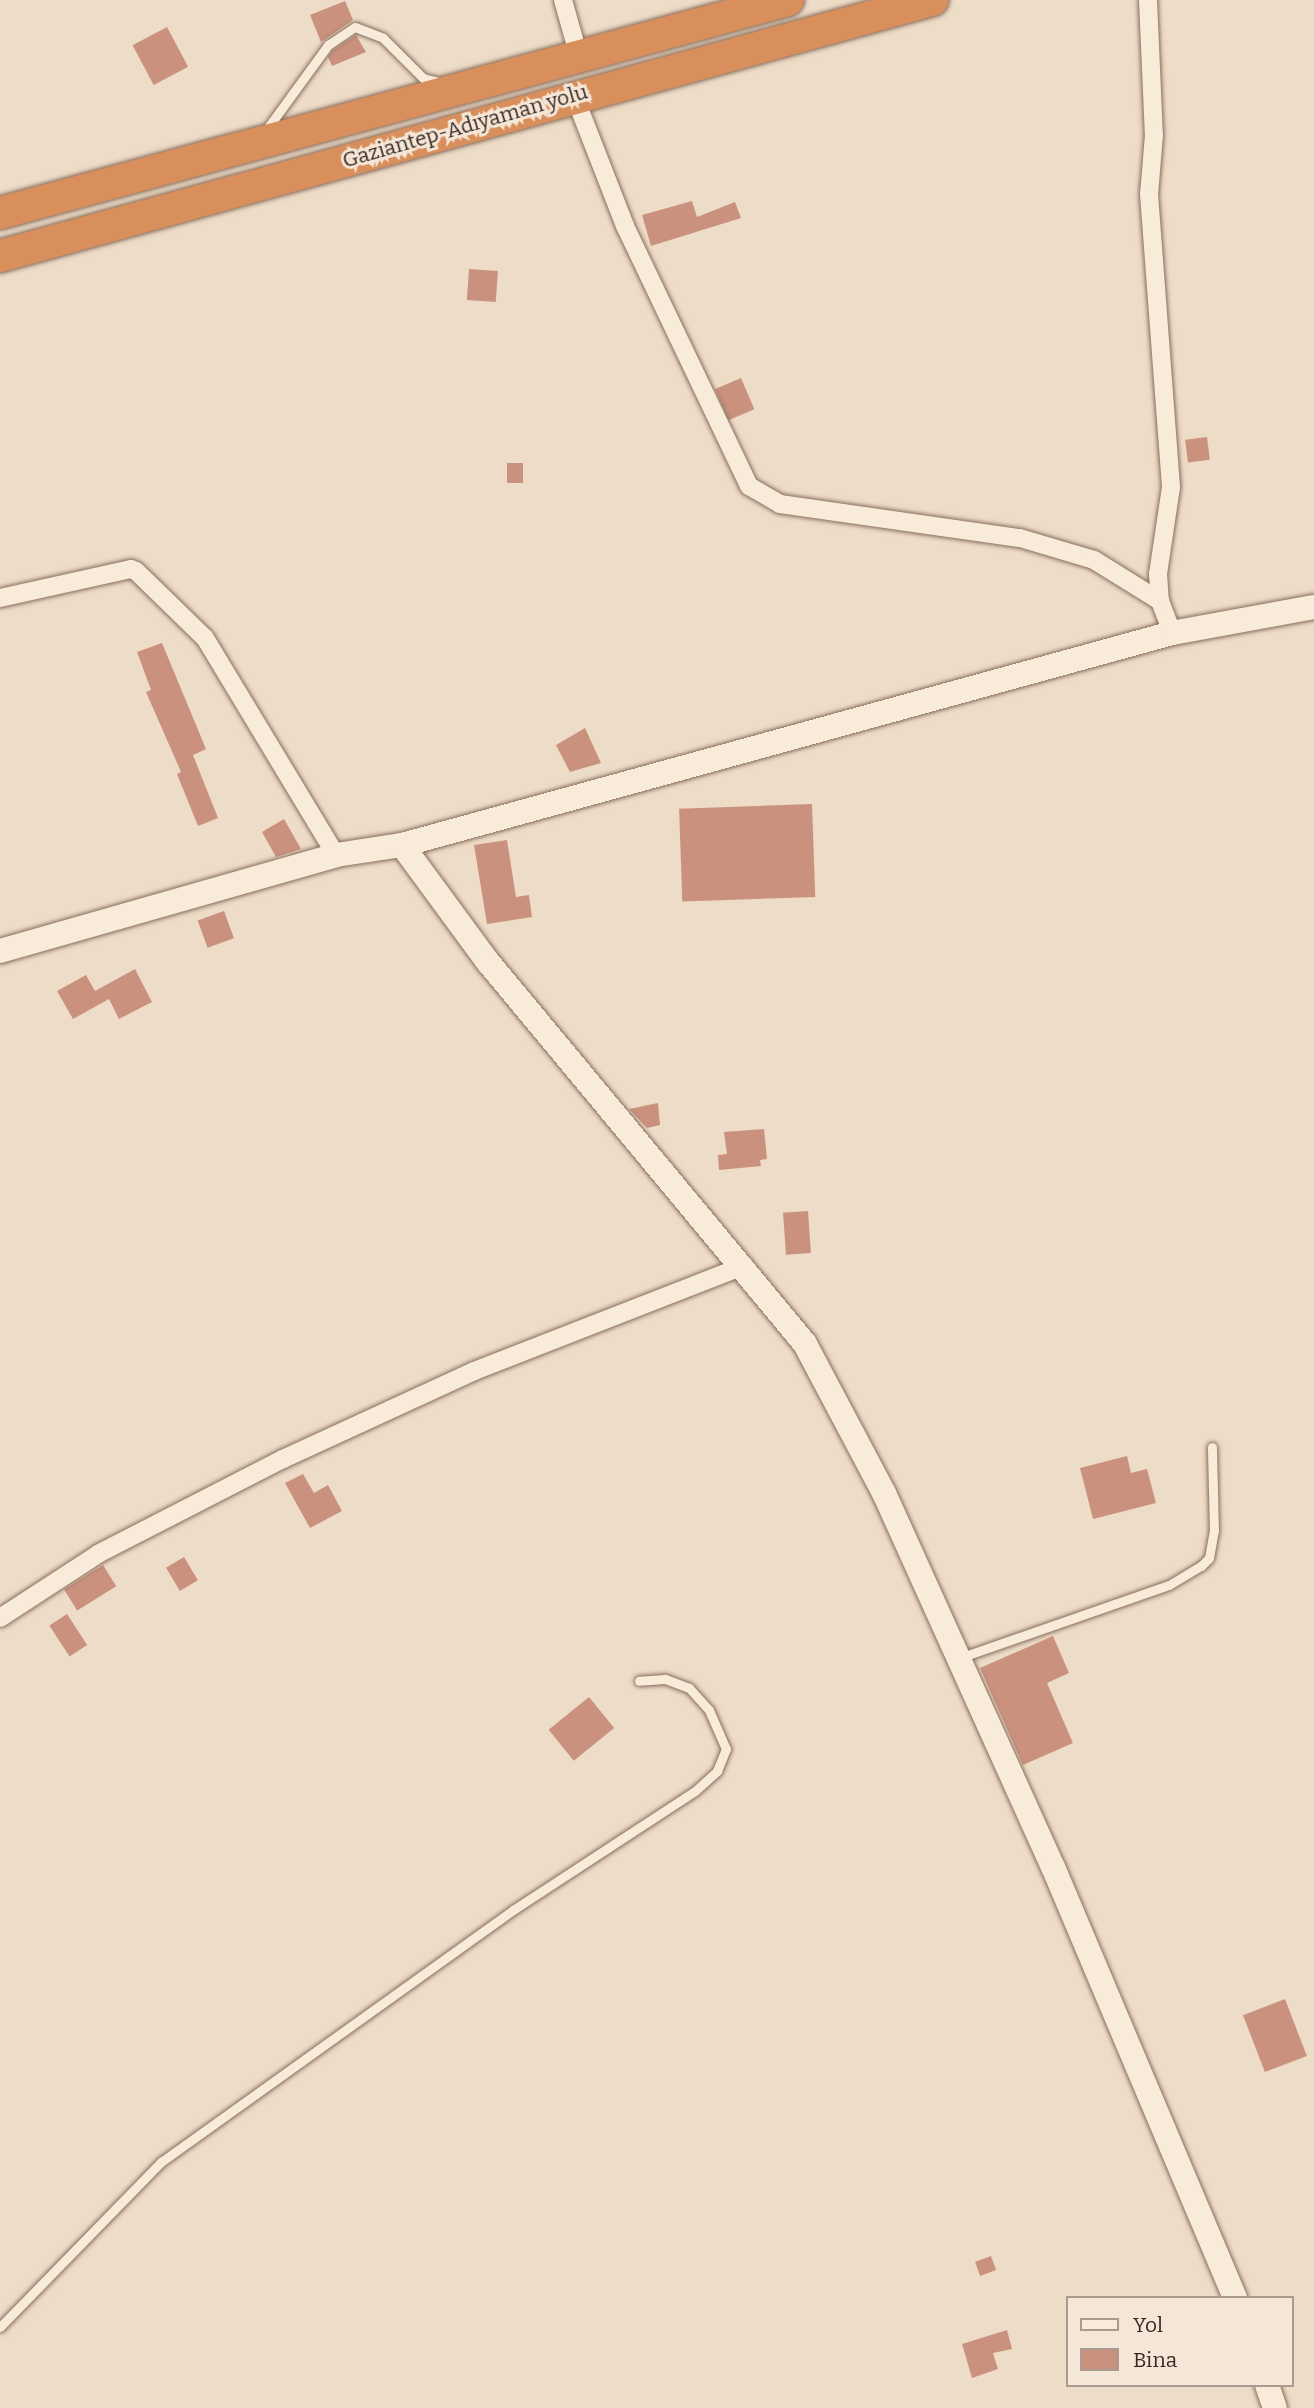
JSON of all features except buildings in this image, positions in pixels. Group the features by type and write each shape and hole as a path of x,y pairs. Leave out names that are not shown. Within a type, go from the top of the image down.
{"highway":[{"name":"Gaziantep-Adıyaman yolu","path":"0,213 788,0"},
{"name":"Gaziantep-Adıyaman yolu","path":"0,256 574,96 932,0"}],"street":[{"path":"563,0 579,57"},
{"path":"1148,0 1154,135 1149,194 1171,487 1158,574 1160,601 1172,633"},
{"path":"574,96 625,226 749,486 780,504 1020,538 1094,559 1160,601"},
{"path":"0,598 131,569 136,571 205,638 336,855"},
{"path":"0,951 336,855 402,845 1172,633 1314,607"},
{"path":"402,845 488,962 744,1266 805,1344 884,1493 1216,2244 1234,2296"},
{"path":"0,1618 98,1554 283,1459 474,1371 744,1266"},
{"path":"1268,2387 1275,2408"}],"lane":[{"path":"256,144 328,45 355,27 383,38 423,78 462,88"},
{"path":"958,1658 1169,1585 1201,1566 1209,1558 1214,1531 1212,1447"},
{"path":"0,2327 161,2162 513,1910 695,1791 717,1771 726,1749 709,1710 689,1688 665,1679 639,1681"}]}
